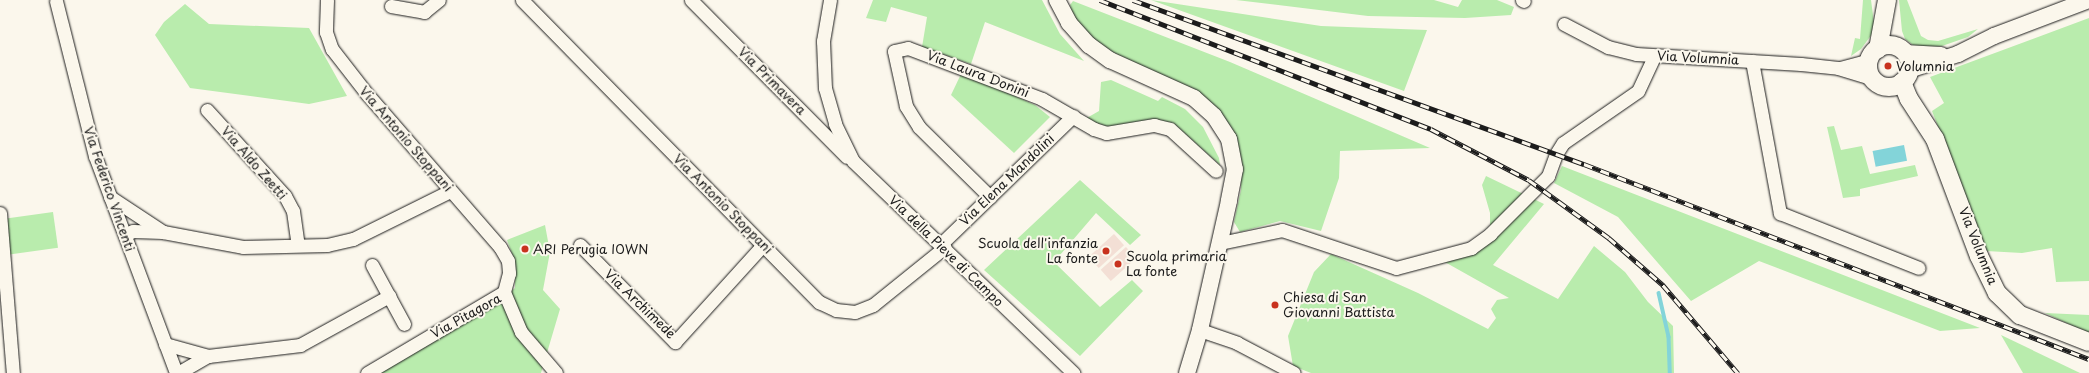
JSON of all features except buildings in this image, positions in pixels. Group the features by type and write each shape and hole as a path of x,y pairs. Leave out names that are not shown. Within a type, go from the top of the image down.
{"main road":[{"path":"1887,2 1901,50 1906,76 1879,83 1868,70 1874,54 1887,2"},
{"path":"1874,54 1888,46 1901,50"},
{"name":"Via Volumnia","path":"1906,76 1909,98 1926,124 1946,164 1990,282 2013,310 2029,319 2089,342"},
{"name":"Via Volumnia","path":"1879,83 1926,124"}],"street":[{"name":"Via Antonio Stoppani","path":"327,0 326,32 332,49 366,94 500,247 508,262 509,274 504,292"},
{"path":"391,6 424,12 439,0"},
{"name":"Via Antonio Stoppani","path":"522,0 818,302 836,310 855,312 873,305 943,246"},
{"name":"Via Primavera","path":"691,0 853,161"},
{"name":"Via della Pieve di Campo","path":"830,0 823,41 825,88 835,124 853,161 943,246 1073,373"},
{"path":"1056,0 1069,23 1089,45 1110,60 1194,98 1214,116 1229,139 1235,169 1200,330 1187,373"},
{"path":"1906,76 1958,54 2008,30 2089,0"},
{"name":"Via Federico Vincenti","path":"56,1 82,110 109,196 177,373"},
{"name":"Via Volumnia","path":"1564,24 1608,46 1654,56 1752,61 1838,68 1879,83"},
{"name":"Via Laura Donini","path":"990,197 919,127 906,106 894,52 908,48 1042,99 1106,132 1154,126 1170,129 1216,171"},
{"path":"1901,50 1925,56 1958,54"},
{"name":"Via Volumnia","path":"1838,68 1874,54"},
{"path":"1220,243 1282,230 1295,233 1382,266 1396,268 1471,248 1490,234 1548,176 1556,154 1563,143 1638,91 1654,56"},
{"path":"1752,61 1780,213 1919,268"},
{"name":"Via Aldo Zeetti","path":"207,110 285,196 293,211 298,245"},
{"name":"Via Elena Mandolini","path":"943,246 990,197 1073,116"},
{"path":"125,235 133,231 163,232 244,247 327,245 353,239 450,191"},
{"path":"109,196 163,232"},
{"path":"0,213 13,373"},
{"name":"Via Archimede","path":"580,245 676,342 763,245"},
{"path":"372,265 404,324"},
{"name":"Via Pitagora","path":"366,373 504,292 521,332 555,373"},
{"path":"177,373 208,356 300,345 389,296"},
{"path":"1200,330 1237,343 1287,372"},
{"path":"165,344 208,356"}],"shaded area":[{"name":"Scuola dell'infanzia La fonte","path":"1114,234 1124,245 1099,268 1089,257"},
{"name":"Scuola primaria La fonte","path":"1126,247 1136,258 1111,281 1101,270"}],"green space":[{"path":"873,0 1042,0 1060,34 1084,61 985,22 971,64 922,47 927,17 891,7 886,22 866,18"},
{"path":"1151,0 1321,26 1427,30 1404,91"},
{"path":"1236,0 1434,0 1458,7 1462,0 1497,0 1514,7 1511,15 1465,18 1368,16"},
{"path":"1863,0 1871,0 1875,30 1861,49 1851,56 1855,38 1860,39"},
{"path":"1899,0 1907,0 1921,36 1928,40 1938,41 1978,29 1968,37 1942,46 1924,48 1913,45 1905,39 1902,31"},
{"path":"1073,1 1230,62 1430,148 1340,151 1339,178 1321,231 1280,221 1240,232 1234,222 1241,190 1241,169 1196,92 1108,50 1089,35 1073,15 1070,5"},
{"path":"185,4 209,24 309,28 347,96 309,104 190,88 155,35 164,22"},
{"path":"2089,18 2089,281 2056,282 2052,248 2022,253 1986,251 1932,111 1944,103 1930,77"},
{"path":"962,72 1035,105 1050,117 1014,153 951,95"},
{"path":"1111,80 1158,101 1162,97 1185,109 1203,127 1219,158 1220,165 1174,124 1156,120 1108,127 1085,119 1099,111 1101,82"},
{"path":"1834,126 1841,150 1862,146 1870,174 1915,165 1918,176 1860,189 1860,196 1843,198 1827,127"},
{"path":"1562,166 1980,328 1940,331 1759,261 1691,301 1618,217 1554,183"},
{"path":"1486,176 1544,204 1493,265 1558,299 1594,246 1625,272 1648,302 1673,326 1674,373 1311,373 1293,366 1288,336 1314,272 1331,254 1418,293 1488,329 1496,318 1491,309 1497,300 1509,298 1443,261 1490,239 1490,213 1482,185"},
{"path":"1080,180 1141,235 1130,245 1096,213 1054,262 1100,307 1132,280 1143,291 1080,356 984,270"},
{"path":"53,212 58,248 9,254 4,219"},
{"path":"545,225 550,252 543,290 560,309 541,373 376,373 501,300 515,288 515,262 507,240"},
{"path":"2045,313 2089,315 2089,333 2075,327"},
{"path":"2001,335 2080,373 2023,373"}],"water":[{"path":"1904,145 1907,161 1876,167 1873,151"}],"waterway":[{"path":"1659,293 1669,337 1670,373"}],"railway":[{"path":"1100,0 1431,129 1529,180 1609,238 1663,285 1738,373"},
{"path":"1133,0 1584,164 2089,359"}],"place":[{"name":"Volumnia","path":"1888,66"},
{"name":"ARI Perugia I0WN","path":"525,249"},
{"name":"Scuola dell'infanzia La fonte","path":"1106,251"},
{"name":"Scuola primaria La fonte","path":"1118,264"},
{"name":"Chiesa di San Giovanni Battista","path":"1275,305"}]}
